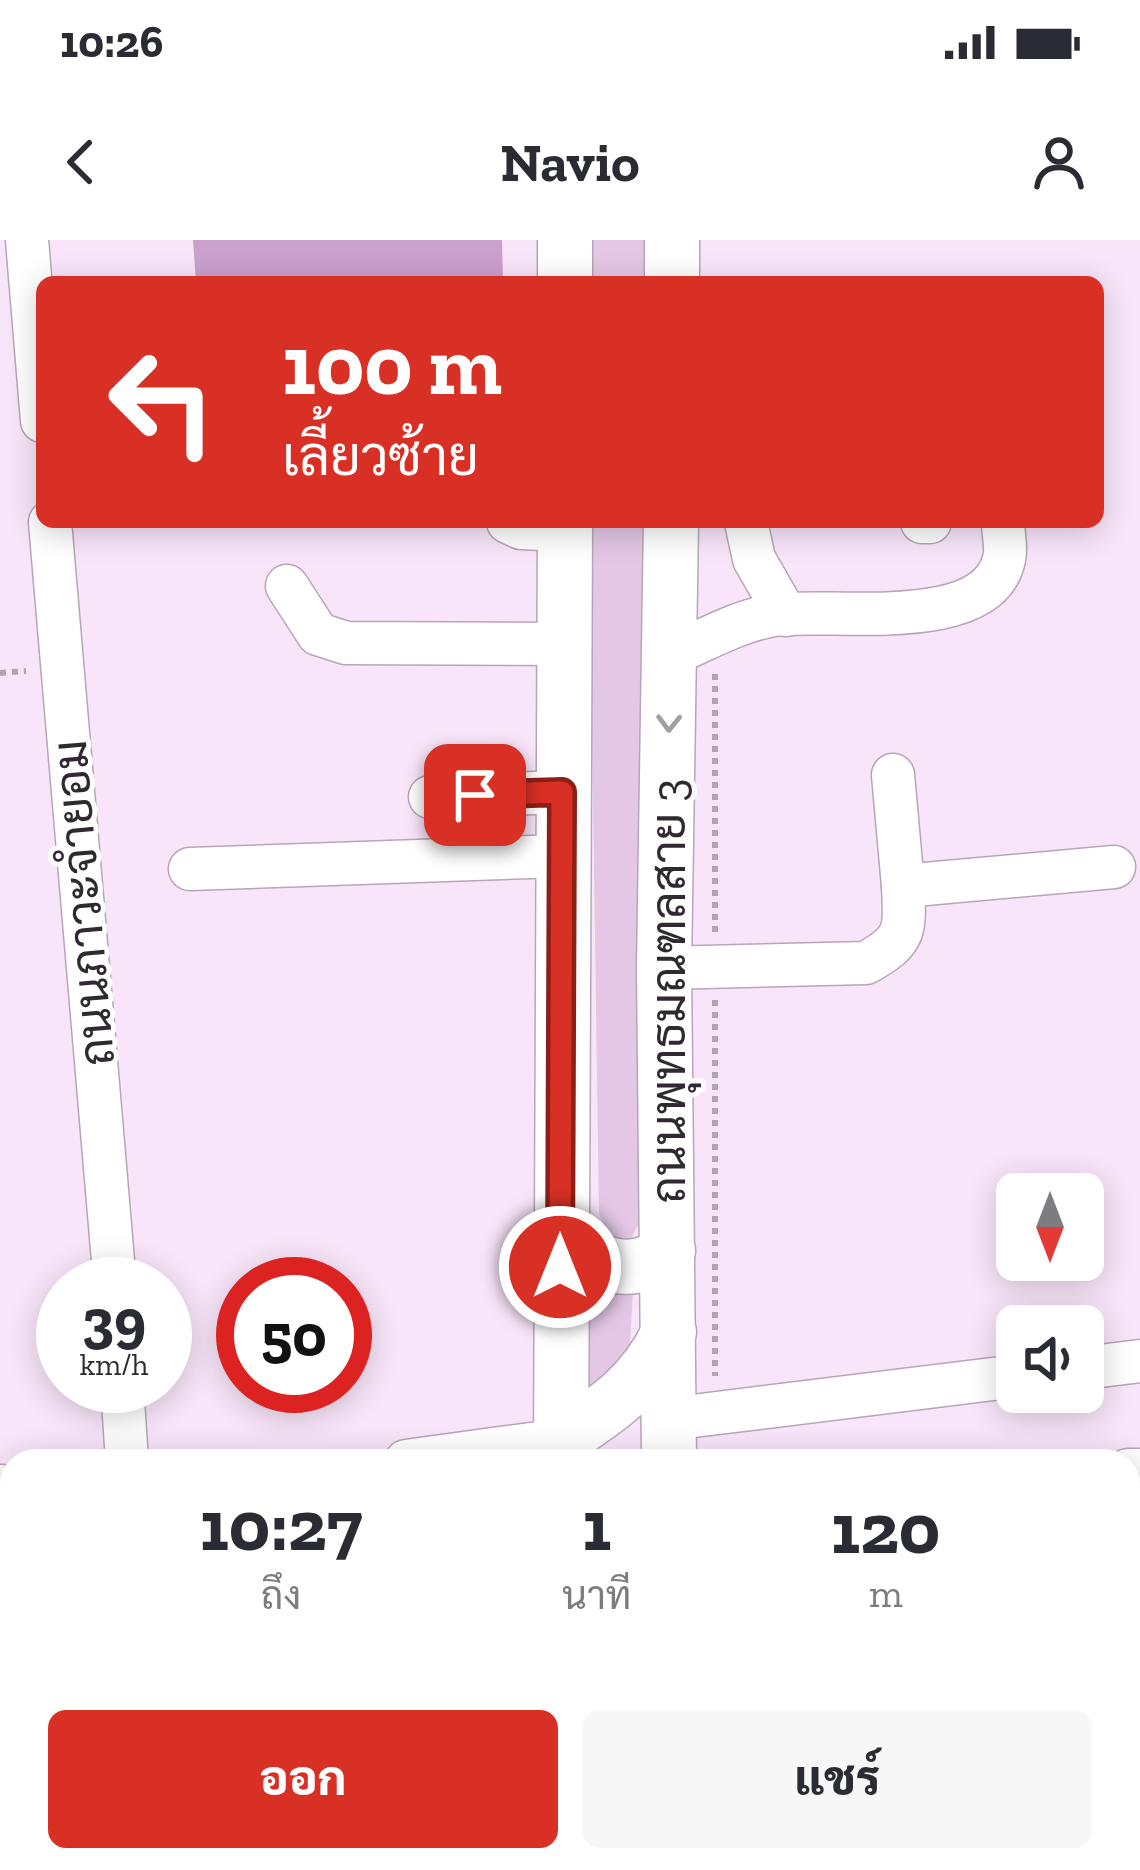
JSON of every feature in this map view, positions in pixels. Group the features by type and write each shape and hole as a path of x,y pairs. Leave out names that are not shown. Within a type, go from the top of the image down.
{"main road":[{"path":"565,240 565,276"},
{"path":"672,240 672,276"},
{"path":"565,528 560,1237 575,1449"},
{"name":"ถนนพุทธมณฑลสาย 3","path":"668,1440 664,968 671,528"},
{"path":"560,1237 593,1261 617,1269 646,1267 668,1251"},
{"path":"579,1449 650,1371 668,1332"},
{"path":"591,1449 620,1440 668,1440"}],"street":[{"path":"28,240 36,343"},
{"name":"ถนนภาวะจำยอม","path":"51,528 113,1257"},
{"path":"747,528 754,559 786,615"},
{"path":"670,656 727,628 786,615 961,606 989,586 1004,560 1003,528"},
{"path":"287,586 318,634 346,643 564,644"},
{"path":"664,968 866,963 895,947 905,926 893,775"},
{"path":"430,797 562,792"},
{"path":"190,869 561,856"},
{"path":"903,886 1114,867"},
{"path":"1104,1365 1140,1361"},
{"path":"668,1440 996,1380"},
{"path":"124,1413 126,1449"}],"shaded area":[{"path":"193,240 502,240 503,276 196,276"},
{"path":"587,240 654,240 652,276 587,276"},
{"path":"589,528 644,528 640,1221 628,1245 611,1241 599,1213"},
{"path":"585,1281 633,1289 629,1362 584,1391"}],"route":[{"path":"475,795 562,792 560,1267"}]}
